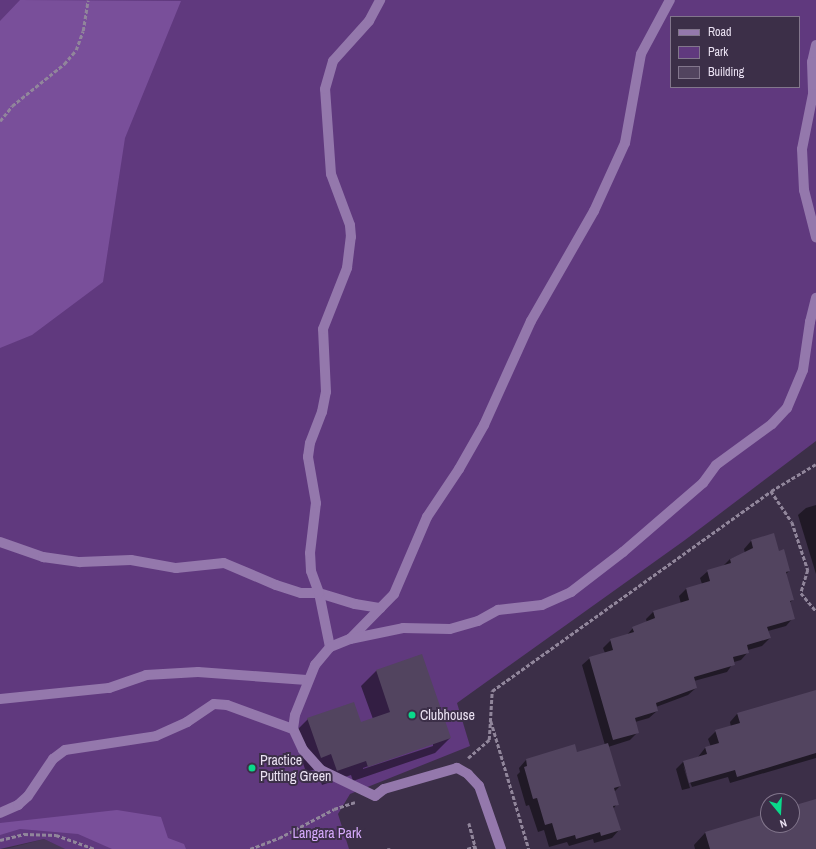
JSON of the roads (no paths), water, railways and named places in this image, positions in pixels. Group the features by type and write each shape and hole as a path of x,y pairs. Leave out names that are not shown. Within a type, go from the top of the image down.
{"lane":[{"path":"330,647 319,593 311,571 310,553 316,503 308,457 310,443 322,412 326,392 323,328 347,268 351,237 350,225 332,174 325,89 333,61 369,21 380,0"},
{"path":"350,639 394,594 427,517 459,469 484,425 531,321 597,204 625,143 641,54 670,0"},
{"path":"816,45 812,62 814,94 802,155 804,190 816,237"},
{"path":"501,849 479,786 468,774 457,768 384,789 375,796 320,770 303,750 293,729 294,715 307,680 315,665 330,647 350,639 403,628 450,629 478,620 498,610 542,605 571,592 623,552 703,483 716,465 772,424 787,408 804,370 810,322 816,298"},
{"path":"0,542 43,557 80,562 131,560 176,568 224,563 276,585 301,593 319,593 355,604 381,608"},
{"path":"0,699 109,688 146,675 198,672 307,680"},
{"path":"0,813 18,805 28,796 53,760 65,750 156,736 187,722 214,704 227,705 293,729"}],"place":[{"name":"Clubhouse","path":"412,715"},
{"name":"Practice Putting Green","path":"252,768"}],"park label":[{"name":"Langara Park","path":"327,833"}]}
